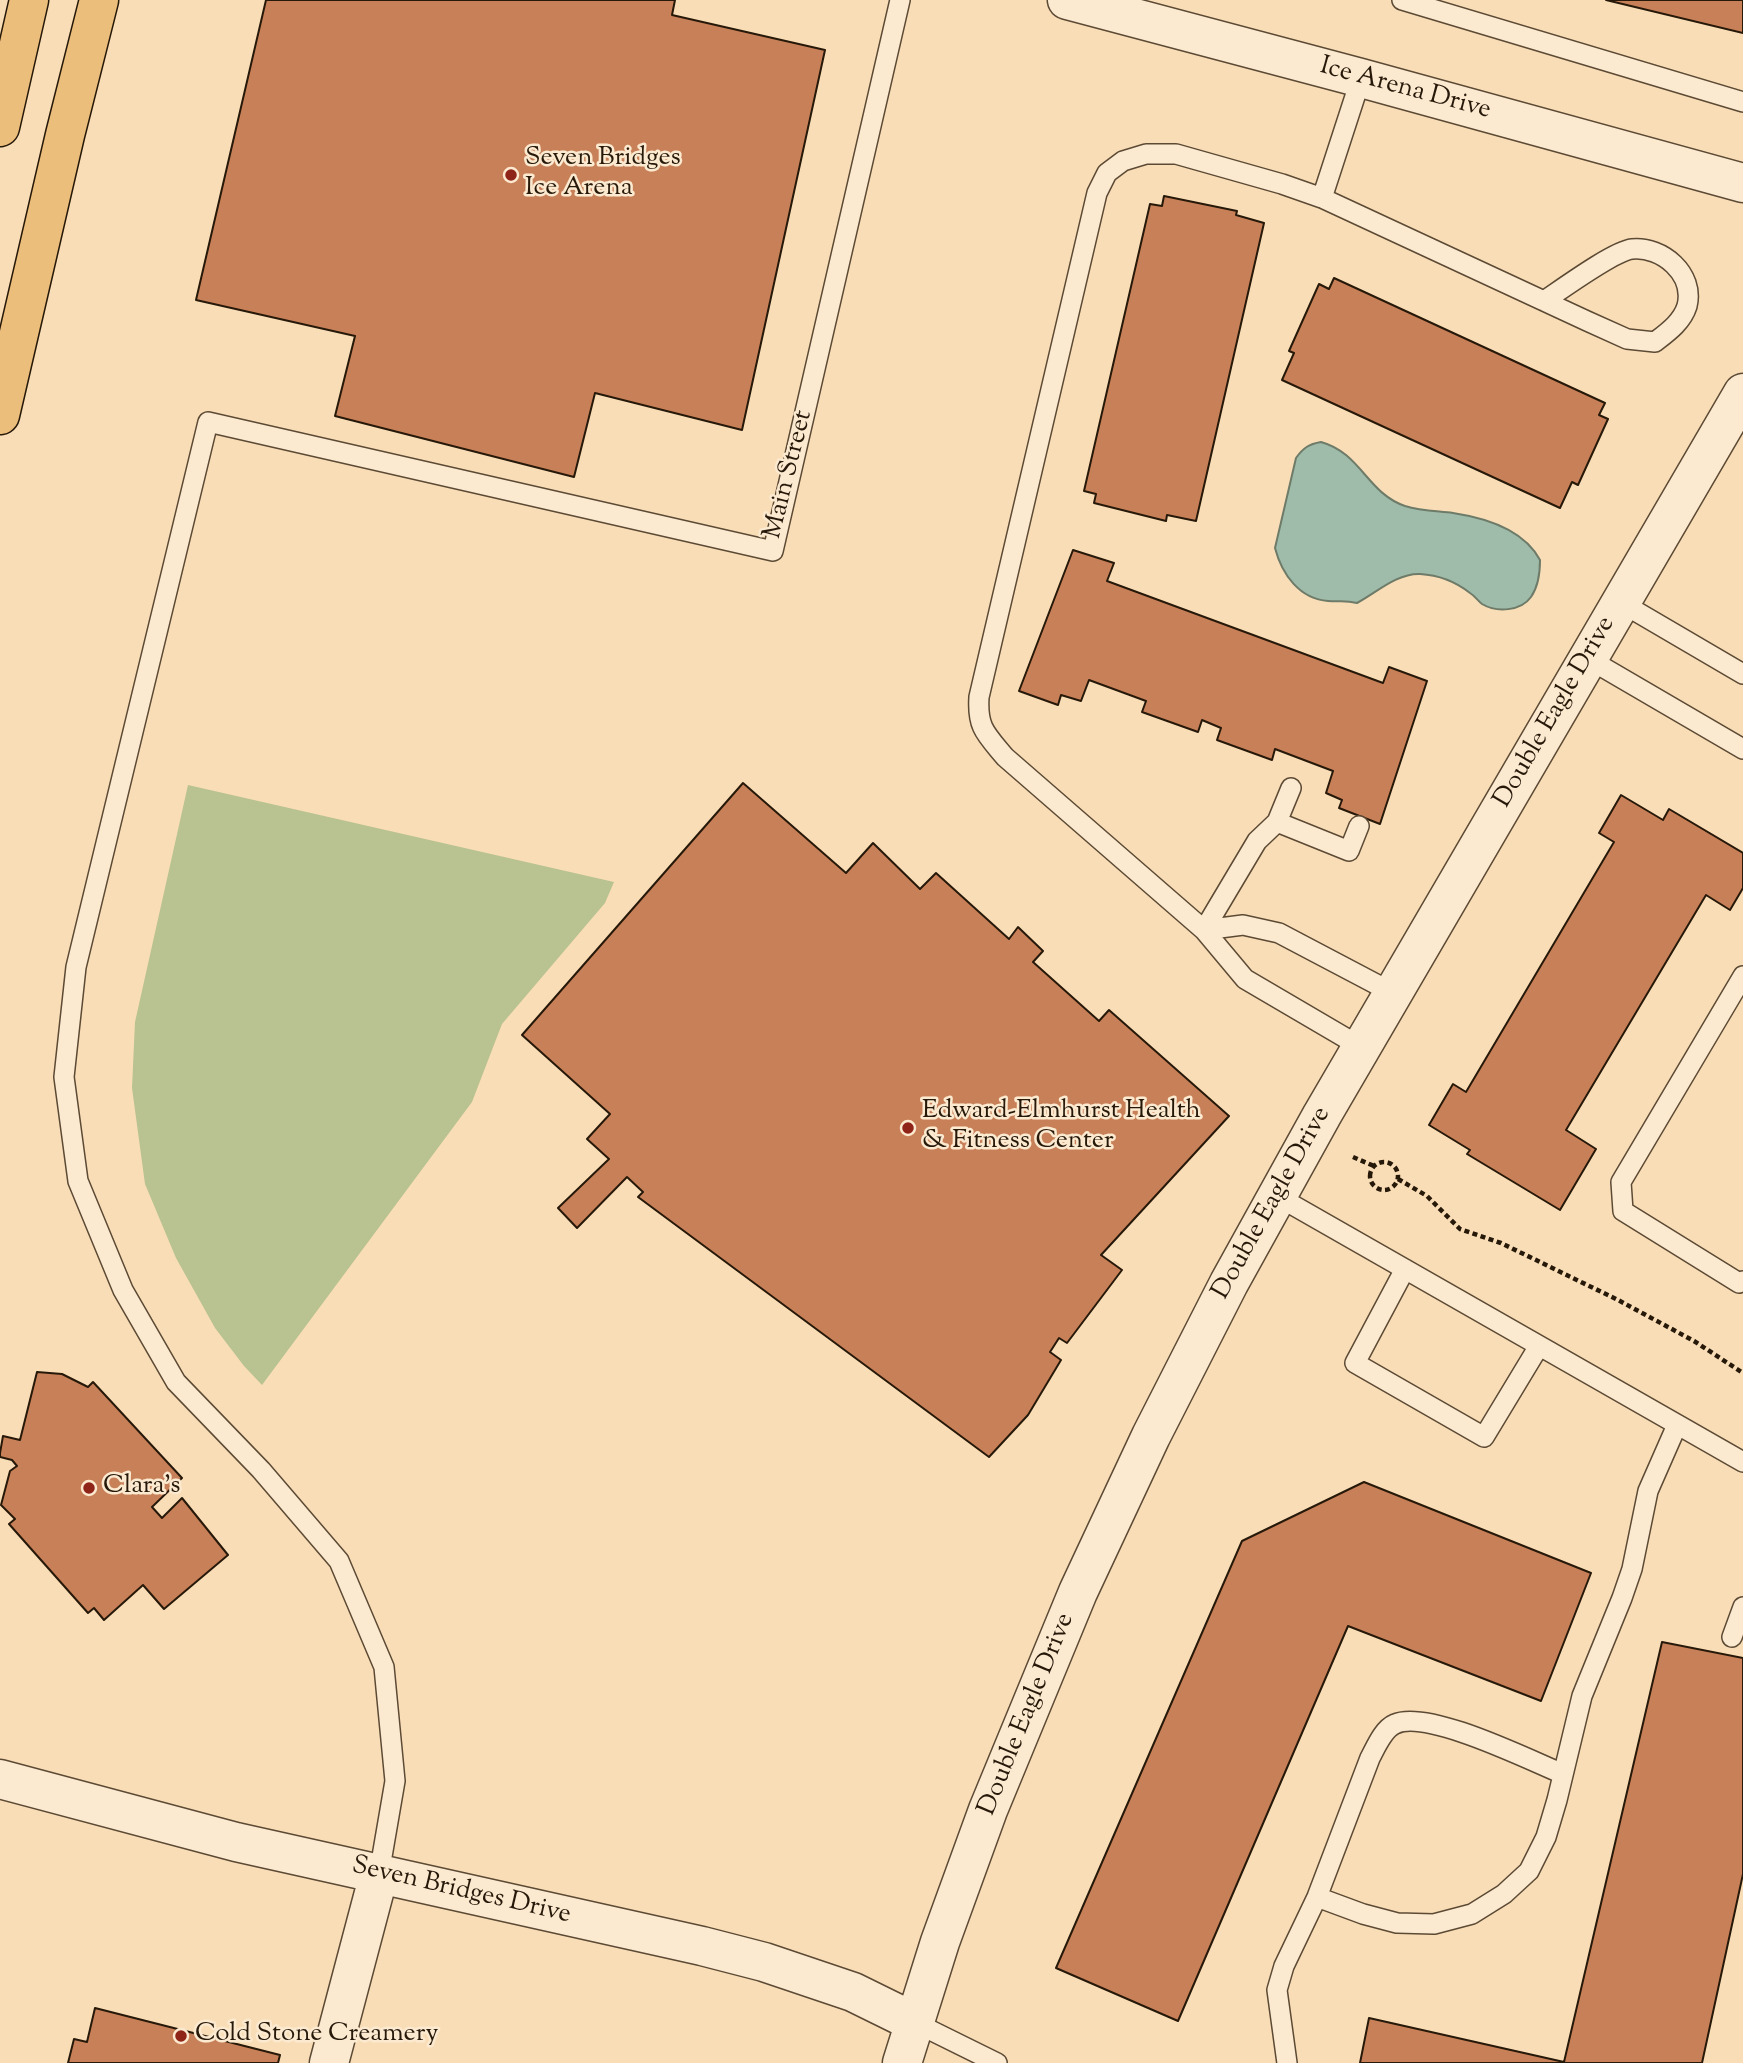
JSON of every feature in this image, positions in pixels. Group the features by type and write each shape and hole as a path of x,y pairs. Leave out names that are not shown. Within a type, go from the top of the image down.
{"main road":[{"path":"0,127 29,0"},
{"path":"0,415 99,0"}],"street":[{"name":"Ice Arena Drive","path":"1067,0 1743,183"},
{"name":"Double Eagle Drive","path":"902,2063 940,1942 988,1810 1079,1592 1151,1436 1229,1283 1361,1047 1743,393"},
{"name":"Seven Bridges Drive","path":"0,1779 236,1842 764,1962 853,1992 916,2022"},
{"path":"330,2063 379,1874"}],"lane":[{"name":"Main Street","path":"379,1874 395,1781 384,1667 339,1561 261,1470 176,1382 123,1290 78,1181 64,1077 76,967 208,422 773,551 900,0"},
{"path":"1402,0 1743,102"},
{"path":"1322,198 1361,78"},
{"path":"1361,1047 1245,979 1204,930 1005,757 986,735 978,717 979,697 1097,193 1107,173 1123,161 1146,154 1176,154 1322,198 1544,301 1628,339 1655,342 1675,326 1687,306 1687,289 1681,271 1666,257 1647,250 1630,249 1612,257 1544,301"},
{"path":"1620,602 1743,674"},
{"path":"1587,658 1743,749"},
{"path":"1204,930 1257,841 1277,822 1291,788"},
{"path":"1277,822 1349,851 1359,826"},
{"path":"1204,930 1243,925 1279,933 1393,993"},
{"path":"1743,976 1621,1182 1623,1211 1739,1283 1743,1281"},
{"path":"1277,1196 1743,1462"},
{"path":"1405,1269 1355,1363 1367,1370 1484,1437 1539,1346"},
{"path":"1317,1897 1397,1923 1434,1924 1472,1914 1504,1894 1530,1871 1546,1837 1582,1696 1632,1569 1648,1491 1678,1425"},
{"path":"1732,1637 1743,1608"},
{"path":"1287,2063 1277,1990 1284,1966 1317,1897 1370,1758 1382,1736 1395,1724 1417,1720 1450,1728 1563,1774"},
{"path":"916,2022 998,2063"}],"path":[{"path":"1353,1157 1374,1166"},
{"path":"1382,1162 1391,1164 1397,1170 1398,1179 1393,1187 1384,1190 1372,1183 1370,1173 1374,1166 1382,1162"},
{"path":"1398,1179 1427,1196 1460,1229 1501,1243 1618,1300 1694,1341 1743,1373"}],"green space":[{"path":"188,785 614,882 605,903 502,1024 472,1102 262,1385 215,1328 176,1258 145,1184 132,1088 135,1022"}],"shaded area":[{"path":"1321,442 1346,455 1392,500 1411,508 1478,518 1514,533 1540,560 1538,579 1531,597 1515,608 1495,609 1482,604 1453,582 1420,574 1395,580 1357,603 1328,601 1309,596 1287,576 1275,548 1296,458 1307,447"}],"building":[{"name":"Seven Bridges Ice Arena","path":"266,0 675,0 672,15 825,50 742,430 595,393 574,477 335,416 355,336 196,300"},
{"path":"1606,0 1743,0 1743,33"},
{"path":"1164,196 1237,211 1236,215 1264,223 1196,521 1167,515 1166,521 1094,503 1096,494 1084,491 1150,204 1162,206"},
{"path":"1334,278 1605,403 1599,415 1608,419 1578,485 1572,482 1560,508 1282,380 1294,353 1289,351 1319,284 1329,289"},
{"path":"1073,550 1114,563 1107,581 1383,683 1389,667 1427,681 1380,824 1339,808 1342,800 1326,793 1333,771 1275,749 1272,760 1217,740 1221,728 1202,720 1198,732 1142,712 1146,701 1089,680 1081,701 1061,695 1058,705 1019,691"},
{"name":"Edward-Elmhurst Health & Fitness Center","path":"743,783 846,873 873,843 920,889 936,873 1009,939 1018,927 1043,951 1033,962 1099,1021 1109,1010 1229,1116 1101,1255 1122,1270 1067,1343 1059,1338 1050,1352 1061,1360 1028,1415 989,1457 638,1197 643,1192 627,1177 577,1228 558,1208 609,1159 587,1139 610,1114 522,1035"},
{"path":"1621,795 1663,820 1669,809 1743,853 1743,888 1730,910 1706,895 1566,1130 1596,1149 1560,1210 1467,1154 1470,1150 1429,1125 1453,1084 1466,1092 1614,842 1599,833"},
{"name":"Clara's","path":"37,1372 62,1374 88,1387 93,1382 182,1478 152,1507 162,1518 182,1498 228,1555 164,1609 143,1585 104,1620 94,1608 88,1613 9,1524 15,1519 1,1505 10,1471 17,1466 12,1460 0,1457 3,1436 20,1440"},
{"path":"1364,1482 1591,1573 1541,1701 1348,1626 1178,2021 1056,1968 1242,1541"},
{"path":"1662,1642 1743,1658 1743,1874 1702,2063 1360,2063 1369,2018 1564,2062"},
{"path":"95,2008 280,2055 278,2063 68,2063 74,2039 87,2042"}],"place":[{"name":"Seven Bridges Ice Arena","path":"511,175"},
{"name":"Edward-Elmhurst Health & Fitness Center","path":"908,1128"},
{"name":"Clara's","path":"89,1488"},
{"name":"Cold Stone Creamery","path":"181,2036"}]}
